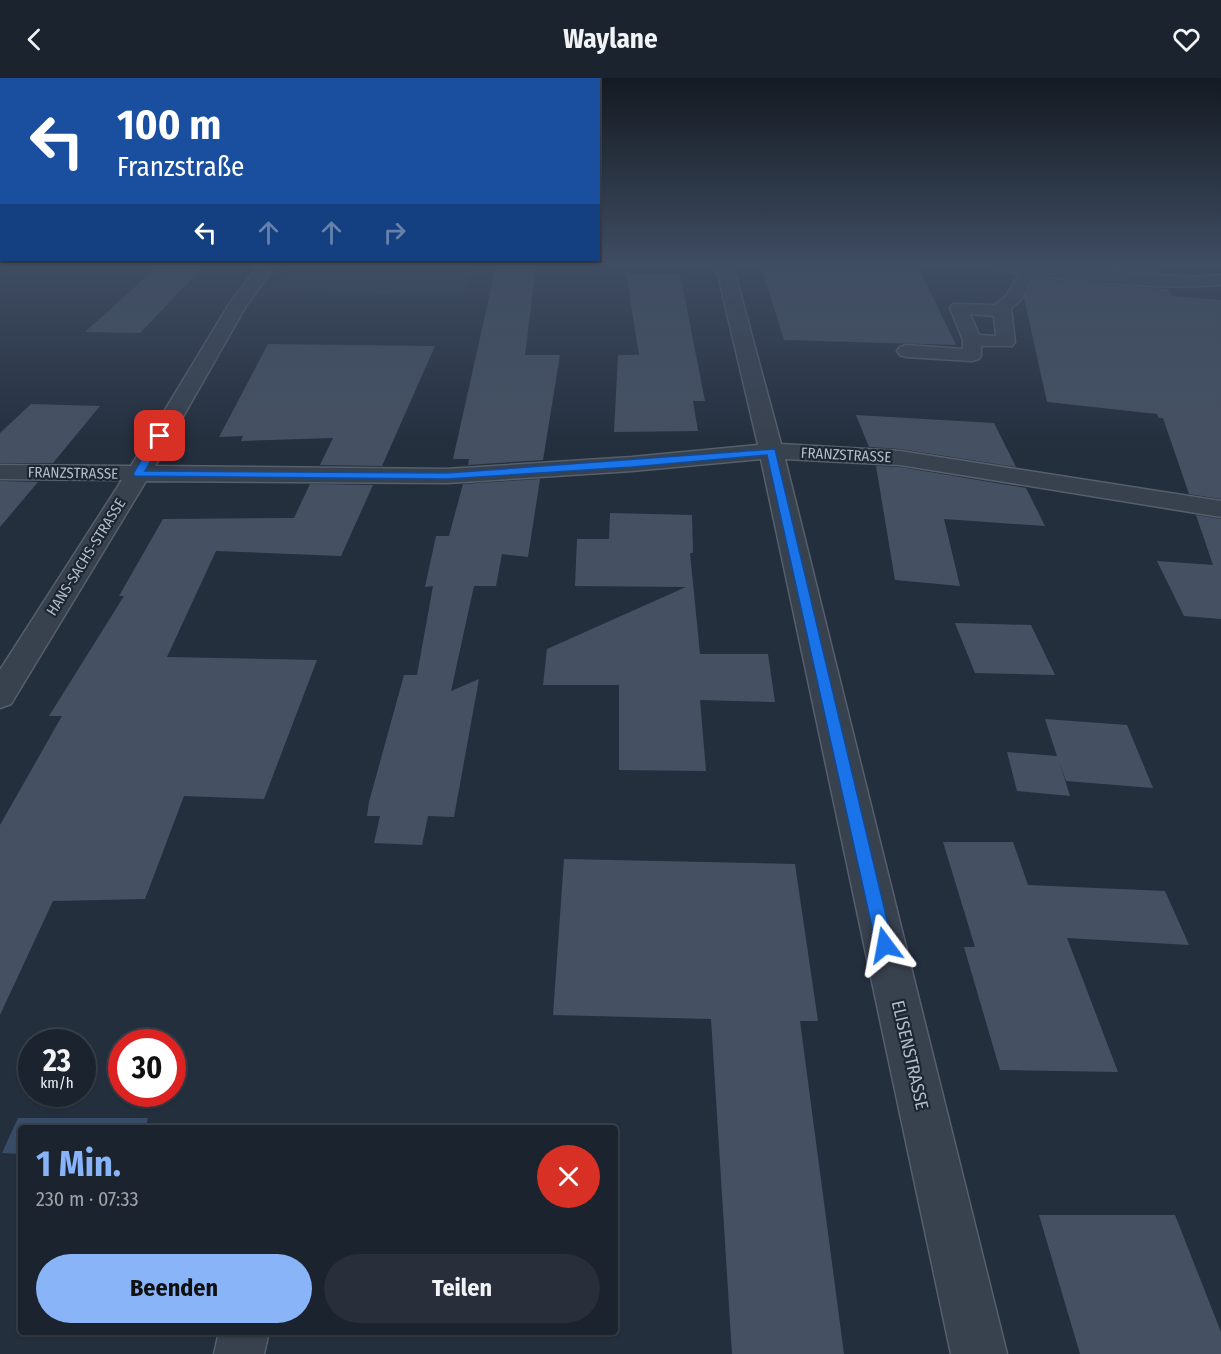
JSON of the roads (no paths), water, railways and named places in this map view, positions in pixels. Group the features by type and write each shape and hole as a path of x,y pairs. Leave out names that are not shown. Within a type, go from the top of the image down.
{"street":[{"name":"HANS-SACHS-STRASSE","path":"0,696 138,474 225,326"},
{"name":"ELISENSTRASSE","path":"740,326 771,452 979,1354"},
{"name":"FRANZSTRASSE","path":"0,472 447,476 771,452 900,458 1221,509"}],"lane":[{"path":"906,351 972,355 972,340 966,326"},
{"path":"972,340 1006,342 1004,326"},
{"path":"239,1354 243,1335"}],"water":[{"path":"18,1118 148,1118 146,1125 18,1125 18,1154 2,1153"}]}
